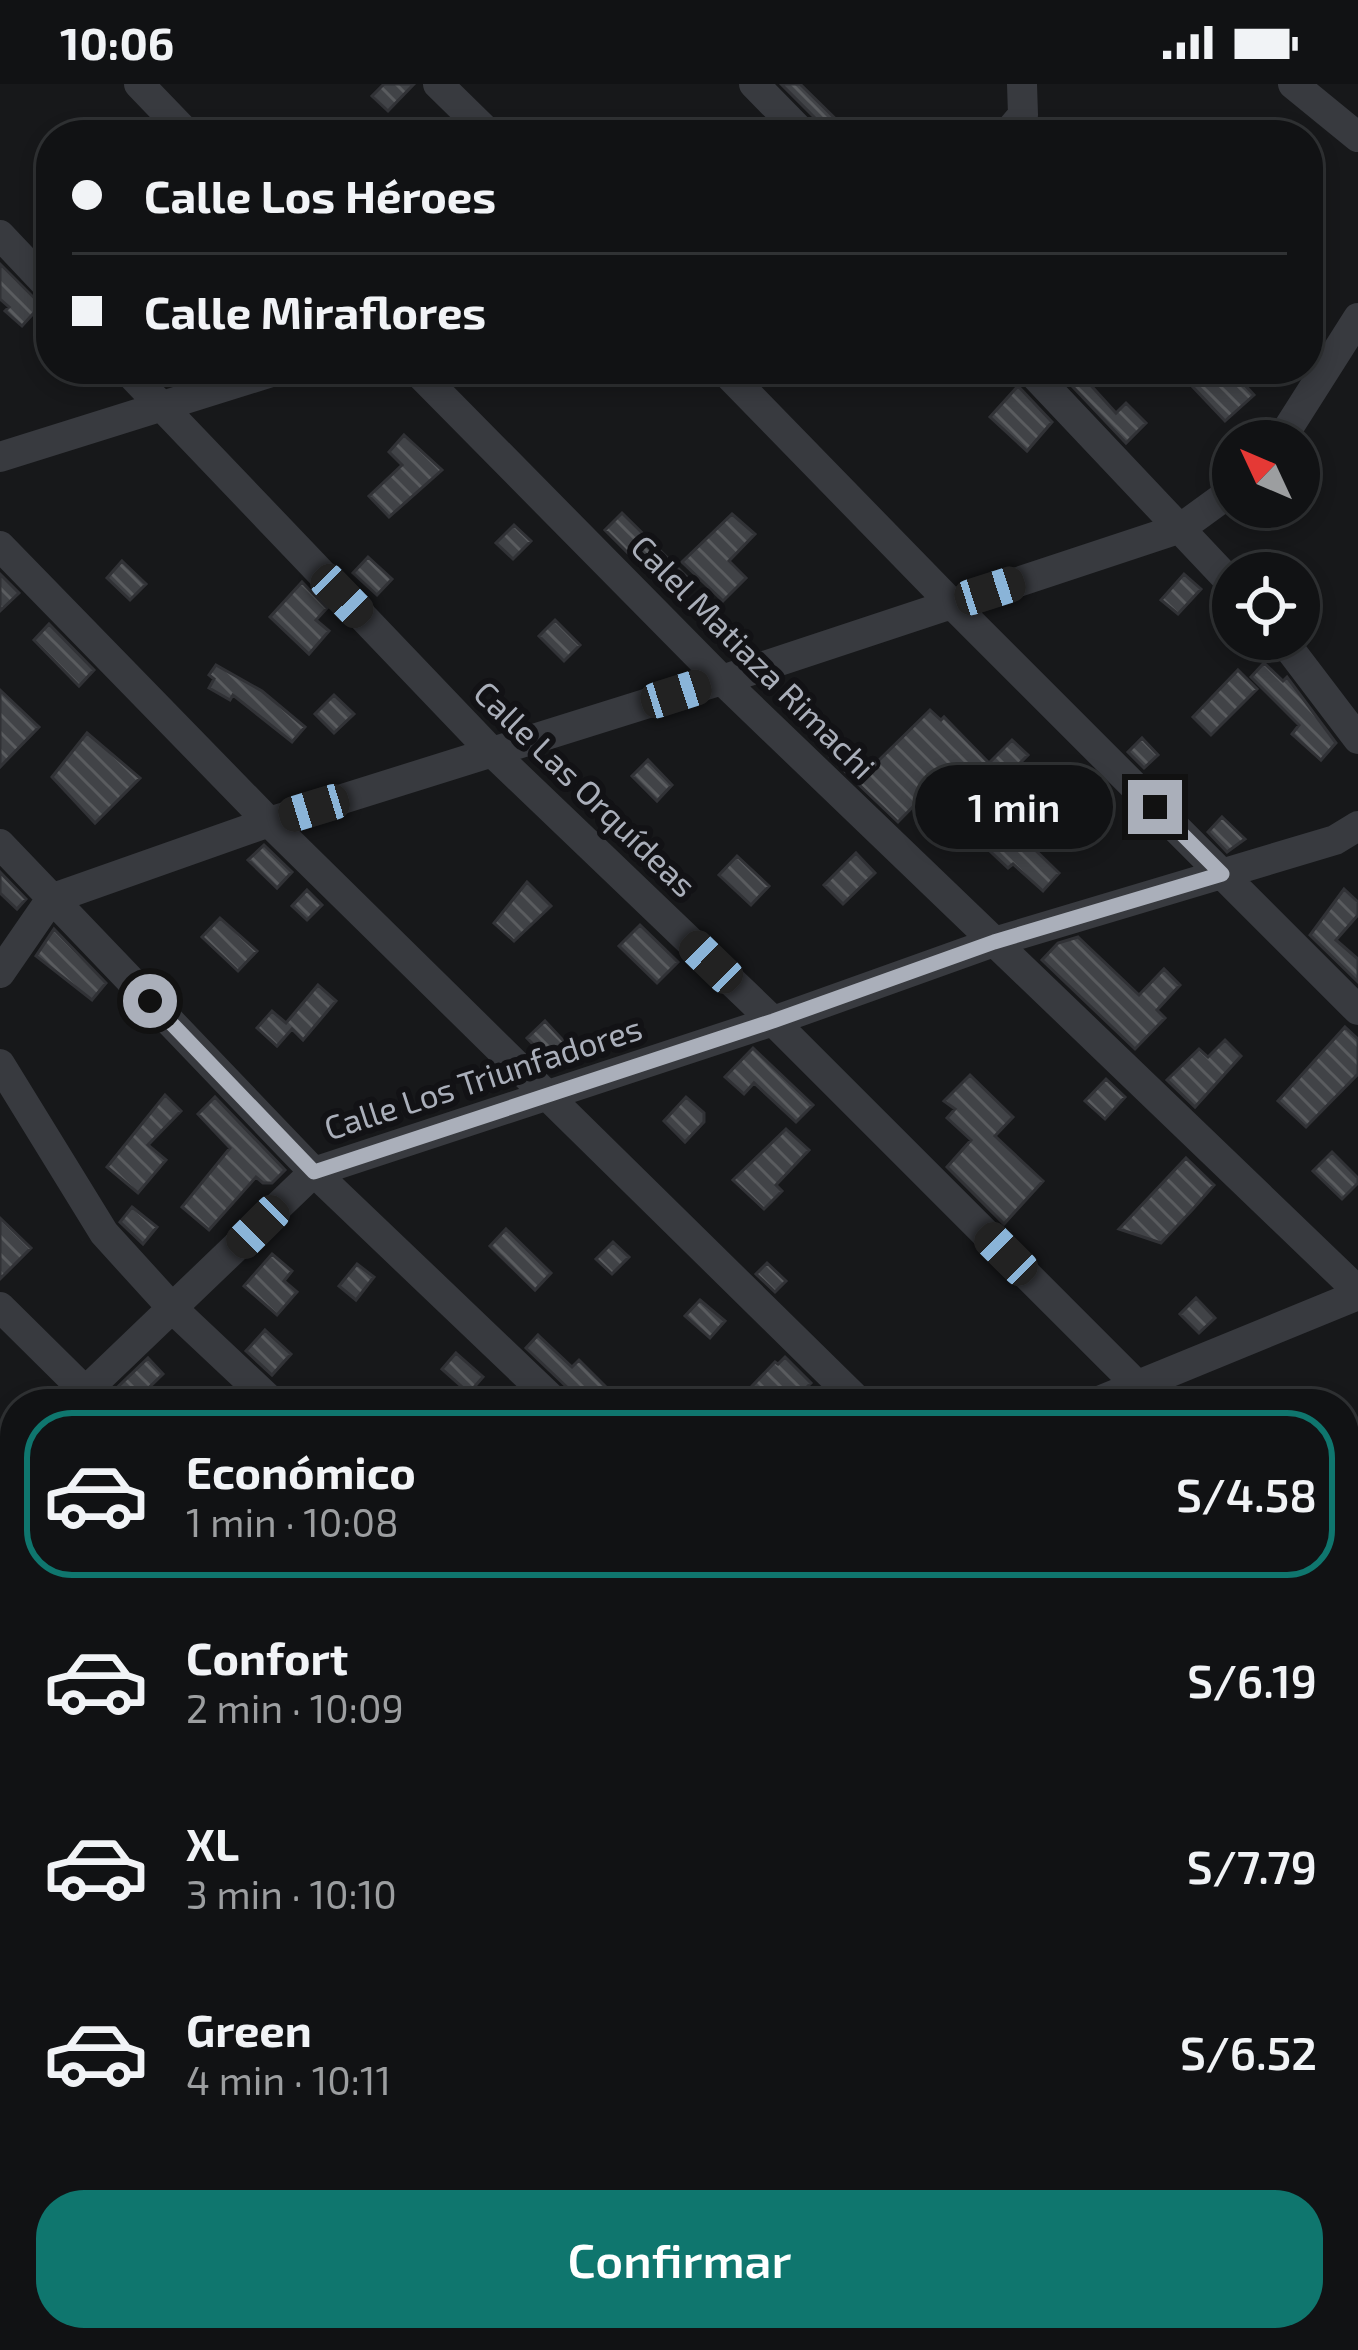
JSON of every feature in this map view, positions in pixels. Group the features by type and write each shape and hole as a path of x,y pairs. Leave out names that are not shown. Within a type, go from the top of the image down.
{"street":[{"path":"139,84 174,120"},
{"path":"438,84 475,120"},
{"path":"754,84 789,120"},
{"path":"1019,120 1023,115 1022,84"},
{"path":"1293,84 1358,137"},
{"path":"0,235 36,273"},
{"path":"1323,374 1358,318"},
{"name":"Calle Las Orquídeas","path":"140,384 494,753 773,1021 1141,1389"},
{"path":"0,457 232,384"},
{"name":"Calel Matiaza Rimachi","path":"430,384 722,680 1358,1293"},
{"path":"738,384 1358,1010"},
{"path":"1043,384 1212,562"},
{"path":"1294,420 1317,384"},
{"path":"0,973 51,899 269,822 722,680 1181,528 1212,505"},
{"path":"0,546 269,822 846,1389"},
{"path":"1298,660 1358,739"},
{"name":"Calle Los Triunfadores","path":"314,1172 773,1021 994,942 1335,840 1358,826"},
{"path":"0,844 314,1172 541,1389"},
{"path":"0,1064 104,1233 174,1310 258,1389"},
{"path":"87,1389 314,1172"},
{"path":"1162,1389 1358,1293"},
{"path":"0,1307 71,1389"}],"building":[{"path":"384,84 414,84 388,111 372,96"},
{"path":"781,84 800,84 837,120 817,120"},
{"path":"0,264 36,300 36,311 22,326 5,311 9,307 0,299"},
{"path":"1070,384 1090,384 1116,413 1126,403 1146,423 1126,443"},
{"path":"1194,384 1244,384 1254,395 1224,420"},
{"path":"1018,386 1052,422 1027,451 990,417"},
{"path":"404,435 442,470 389,517 369,496 402,465 389,452"},
{"path":"622,513 689,579 672,597 605,530"},
{"path":"732,514 755,534 729,561 746,578 723,601 682,562"},
{"path":"514,525 531,541 513,559 496,543"},
{"path":"368,557 392,579 377,595 353,573"},
{"path":"122,561 146,584 130,600 107,578"},
{"path":"0,574 19,593 0,611"},
{"path":"1184,574 1201,589 1178,614 1161,600"},
{"path":"302,582 327,608 316,620 329,631 309,654 270,617"},
{"path":"555,620 580,645 564,661 539,636"},
{"path":"49,624 94,670 79,686 34,640"},
{"path":"1264,663 1283,681 1287,677 1336,743 1321,760 1292,734 1299,725 1251,677"},
{"path":"216,665 262,691 305,727 292,742 233,695 230,700 209,688 214,679 209,675"},
{"path":"1238,670 1257,689 1211,735 1193,717"},
{"path":"0,690 39,727 0,767"},
{"path":"334,695 354,714 334,733 315,714"},
{"path":"930,710 941,720 944,717 989,763 1012,740 1028,755 971,812 938,781 898,822 830,757 845,740 873,766"},
{"path":"87,733 140,778 95,823 52,777"},
{"path":"1142,738 1158,755 1144,768 1128,752"},
{"path":"648,760 672,785 657,801 632,776"},
{"path":"999,815 1059,873 1043,891 1013,864 1008,868 976,838"},
{"path":"1222,817 1245,839 1227,852 1208,832"},
{"path":"264,845 292,872 277,888 248,860"},
{"path":"856,853 875,873 843,904 824,885"},
{"path":"737,856 769,886 751,905 719,875"},
{"path":"0,872 26,899 17,909 0,893"},
{"path":"527,882 551,906 514,941 494,923"},
{"path":"1344,889 1358,902 1358,915 1336,940 1358,959 1358,982 1310,935"},
{"path":"307,890 322,905 307,920 292,906"},
{"path":"220,918 257,951 238,971 202,937"},
{"path":"640,925 678,962 657,983 619,946"},
{"path":"54,929 106,983 92,1000 36,956"},
{"path":"1078,937 1139,995 1164,969 1180,985 1157,1010 1165,1018 1135,1049 1042,960 1058,943"},
{"path":"318,985 336,1001 303,1040 292,1029 277,1046 257,1028 272,1011 286,1023"},
{"path":"545,1021 572,1050 555,1067 527,1038"},
{"path":"1345,1027 1358,1039 1358,1074 1306,1127 1278,1101"},
{"path":"1225,1040 1241,1056 1195,1107 1167,1080 1199,1049 1208,1057"},
{"path":"753,1048 813,1105 796,1122 754,1083 744,1094 725,1077"},
{"path":"970,1075 1013,1117 995,1136 1043,1181 1004,1224 947,1167 971,1140 947,1118 955,1109 944,1101"},
{"path":"1106,1079 1125,1097 1105,1119 1085,1101"},
{"path":"165,1095 181,1111 148,1145 166,1160 138,1193 107,1167"},
{"path":"215,1097 285,1170 272,1183 256,1177 209,1230 182,1207 230,1148 198,1114"},
{"path":"686,1097 704,1113 704,1122 685,1142 664,1121"},
{"path":"786,1129 809,1150 776,1185 782,1191 764,1209 733,1180"},
{"path":"1332,1152 1358,1178 1342,1199 1313,1171"},
{"path":"1186,1158 1214,1185 1161,1243 1119,1229"},
{"path":"132,1207 157,1227 143,1244 120,1222"},
{"path":"0,1218 31,1248 0,1279"},
{"path":"506,1229 551,1273 535,1290 490,1246"},
{"path":"613,1242 629,1257 612,1274 596,1259"},
{"path":"272,1254 292,1271 284,1281 297,1292 277,1315 244,1286"},
{"path":"767,1263 786,1281 775,1292 756,1274"},
{"path":"357,1264 374,1277 356,1300 339,1286"},
{"path":"1196,1298 1215,1318 1199,1333 1180,1314"},
{"path":"700,1300 725,1321 710,1338 685,1316"},
{"path":"265,1330 291,1354 272,1375 246,1351"},
{"path":"538,1335 572,1367 579,1360 607,1388 569,1389 526,1348"},
{"path":"456,1353 483,1377 472,1389 464,1389 442,1369"},
{"path":"785,1357 811,1383 805,1389 749,1389"},
{"path":"148,1358 163,1374 148,1389 116,1389"}],"route":[{"path":"150,1001 314,1172 773,1021 994,942 1222,874 1155,807"}]}
